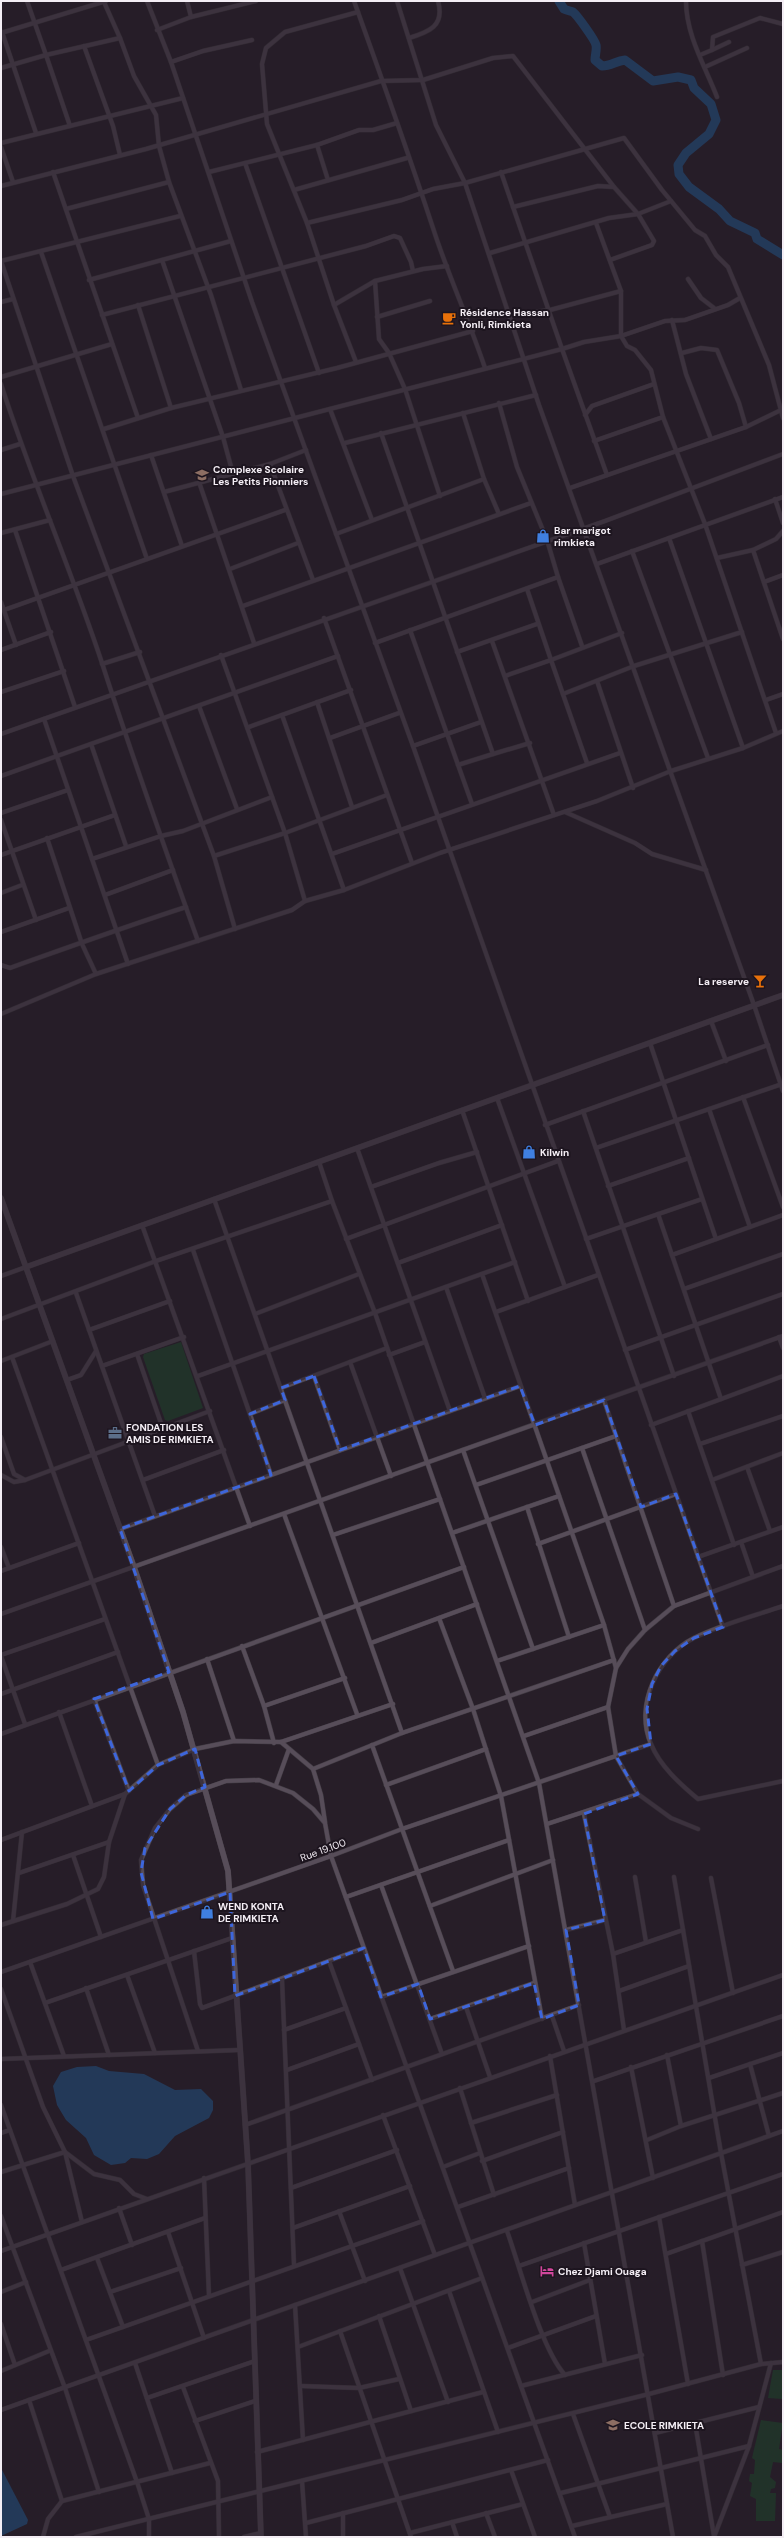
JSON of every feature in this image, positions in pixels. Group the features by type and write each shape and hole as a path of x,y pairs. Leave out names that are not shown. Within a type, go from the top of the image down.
{"street":[{"path":"27,1 70,126"},
{"path":"36,133 14,64 2,33 105,1 134,76 152,105 158,121 159,146 169,182 235,367 241,390"},
{"path":"146,1 171,62 231,241 376,643 399,713 413,746 545,1125 723,1627"},
{"path":"186,1 191,16"},
{"path":"157,30 191,16 256,1"},
{"path":"354,1 408,158 423,192 447,266 473,331 485,368"},
{"path":"397,1 436,125 465,183 490,253 536,395 634,666 782,1084 783,1091"},
{"path":"409,38 426,33 435,25 440,8 438,1"},
{"path":"686,1 686,18 717,97"},
{"path":"356,362 334,305 307,223 279,154 266,116 262,64 266,48 285,32 358,12"},
{"path":"712,50 713,37 760,18 783,24"},
{"path":"1,68 46,55 120,38"},
{"path":"171,62 203,52 252,40"},
{"path":"700,55 729,42"},
{"path":"84,46 109,115 120,155"},
{"path":"705,67 747,48"},
{"path":"1,186 159,146 196,134 266,116 381,81 423,80 493,58 514,56 587,149 614,187 638,214 654,244 610,260"},
{"path":"1,143 36,133 183,98"},
{"path":"209,172 317,145 338,136 397,123"},
{"path":"307,223 423,192 465,183 624,138 671,201 695,230 705,236 716,255 726,263 767,359 783,418"},
{"path":"317,145 328,180"},
{"path":"1,147 13,182"},
{"path":"294,190 390,165 408,158"},
{"path":"245,163 319,373"},
{"path":"53,172 89,280 138,418"},
{"path":"501,172 550,310 594,441 608,476"},
{"path":"66,209 169,182"},
{"path":"513,207 592,187 614,187"},
{"path":"490,253 609,218 638,214 671,201"},
{"path":"180,216 77,244 1,261 12,299 73,476 140,652 162,718 214,856 235,929"},
{"path":"596,223 621,291 621,336 627,346 645,360 651,370 663,416 705,524 776,733"},
{"path":"102,315 398,236 407,251 413,271"},
{"path":"89,280 231,241"},
{"path":"41,252 76,356 104,429 147,559"},
{"path":"162,260 173,296 223,437 233,474"},
{"path":"334,305 375,281 413,271 447,266"},
{"path":"688,279 701,298 714,308"},
{"path":"375,281 379,339 389,353 406,389 440,496"},
{"path":"510,315 550,310 621,291"},
{"path":"1,494 524,359 584,342 621,336 649,325 672,320 685,320 740,298"},
{"path":"1,302 12,299"},
{"path":"377,317 430,301"},
{"path":"138,305 171,408"},
{"path":"672,320 682,353 686,374 711,439"},
{"path":"104,429 171,408 241,390 319,373 473,331"},
{"path":"1,377 37,368 112,344"},
{"path":"682,353 701,348 717,350 739,403 746,427"},
{"path":"1,384 20,444 38,485 198,941"},
{"path":"585,415 592,406 654,384"},
{"path":"345,443 499,403 536,395"},
{"path":"499,403 531,503 547,540 582,646"},
{"path":"330,409 345,443 372,520"},
{"path":"570,488 746,427 781,410"},
{"path":"463,413 484,479 499,514"},
{"path":"594,441 663,416"},
{"path":"381,433 418,543 493,754"},
{"path":"1,450 20,444"},
{"path":"164,492 270,464 306,450"},
{"path":"1,734 324,618 584,527 783,454"},
{"path":"151,455 182,546"},
{"path":"270,464 285,510 313,580"},
{"path":"336,534 484,479"},
{"path":"199,482 243,606 254,643"},
{"path":"597,564 783,496"},
{"path":"776,499 783,523"},
{"path":"243,606 531,503"},
{"path":"4,610 40,599 110,572 285,510"},
{"path":"1,533 50,520"},
{"path":"14,530 40,599 76,707"},
{"path":"717,558 753,550 776,539 783,531"},
{"path":"669,538 743,748"},
{"path":"230,570 298,543"},
{"path":"753,550 783,639"},
{"path":"632,551 708,758"},
{"path":"764,582 783,575"},
{"path":"376,643 558,577"},
{"path":"527,589 537,624 587,763"},
{"path":"1,602 16,645"},
{"path":"324,618 412,863"},
{"path":"457,652 537,624"},
{"path":"410,630 472,804"},
{"path":"1,650 51,632"},
{"path":"563,694 634,666 742,632"},
{"path":"504,676 551,660 582,646 622,633"},
{"path":"492,641 530,743 554,815"},
{"path":"102,664 140,652"},
{"path":"221,655 234,693 249,727 285,833 305,901"},
{"path":"1,776 338,656"},
{"path":"1,692 64,671"},
{"path":"598,681 620,753 633,788"},
{"path":"249,727 351,690"},
{"path":"766,700 783,694"},
{"path":"317,702 352,807"},
{"path":"199,706 238,809"},
{"path":"330,738 399,713"},
{"path":"282,715 344,890"},
{"path":"44,718 128,964"},
{"path":"413,746 481,722"},
{"path":"1,1014 96,974 292,910 305,901 344,890 412,863 633,788 671,771 743,748 783,731"},
{"path":"458,765 530,743"},
{"path":"91,744 126,846"},
{"path":"332,854 437,818 587,763 620,753"},
{"path":"1,813 68,790"},
{"path":"214,856 285,833 387,795"},
{"path":"92,859 126,846 183,831 272,797"},
{"path":"565,812 635,843 652,854 706,870"},
{"path":"1,855 115,814"},
{"path":"1,820 22,885 36,920"},
{"path":"47,838 69,908 82,944 96,974"},
{"path":"105,895 173,870"},
{"path":"1,893 22,885"},
{"path":"1,965 10,968 82,944 117,929 186,907"},
{"path":"1,932 69,908"},
{"path":"1,1276 783,995"},
{"path":"711,1021 726,1061"},
{"path":"650,1043 716,1239"},
{"path":"545,1125 768,1045"},
{"path":"596,1148 782,1084"},
{"path":"743,1097 783,1207"},
{"path":"497,1098 565,1287"},
{"path":"709,1109 750,1227"},
{"path":"462,1110 528,1301"},
{"path":"583,1111 674,1376"},
{"path":"357,1148 450,1411"},
{"path":"371,1188 439,1163 477,1152"},
{"path":"608,1186 688,1158"},
{"path":"346,1239 558,1161"},
{"path":"319,1162 332,1201 390,1355 524,1736 539,1783 594,2081 673,2537"},
{"path":"1,1198 134,1567 195,1749 228,1870 235,1996 248,2164 254,2320 255,2401 260,2490 261,2535 244,2537"},
{"path":"586,1239 702,1199"},
{"path":"214,1200 402,1733"},
{"path":"1,1319 76,1293 156,1261 193,1250 332,1201"},
{"path":"658,1214 721,1399"},
{"path":"672,1255 783,1215"},
{"path":"142,1225 198,1376 250,1526"},
{"path":"398,1263 502,1225"},
{"path":"193,1250 271,1475"},
{"path":"684,1289 783,1254"},
{"path":"198,1376 515,1262"},
{"path":"255,1314 359,1274"},
{"path":"482,1274 547,1460 570,1532 604,1625 616,1668"},
{"path":"496,1312 598,1275"},
{"path":"446,1287 485,1398"},
{"path":"76,1293 88,1330 130,1441 155,1516"},
{"path":"625,1350 783,1294"},
{"path":"88,1330 170,1301"},
{"path":"102,1366 184,1337"},
{"path":"1,1614 781,1337 783,1348"},
{"path":"1,1361 52,1341"},
{"path":"390,1355 426,1342"},
{"path":"281,1388 387,1348"},
{"path":"67,1380 81,1375 96,1351"},
{"path":"137,1354 163,1429"},
{"path":"12,1357 158,1765"},
{"path":"350,1362 391,1476"},
{"path":"314,1376 340,1450"},
{"path":"651,1425 783,1376"},
{"path":"120,1529 520,1386"},
{"path":"250,1414 285,1400"},
{"path":"604,1400 642,1506 674,1606"},
{"path":"1,1475 14,1482 25,1480 210,1411"},
{"path":"688,1411 734,1544"},
{"path":"700,1444 783,1416"},
{"path":"476,1485 616,1436"},
{"path":"1,1437 14,1474 25,1480"},
{"path":"582,1448 644,1630"},
{"path":"142,1480 224,1450"},
{"path":"463,1450 533,1649"},
{"path":"712,1480 783,1453"},
{"path":"747,1467 770,1531"},
{"path":"538,1544 606,1518 676,1494"},
{"path":"452,1533 558,1496"},
{"path":"333,1536 440,1499"},
{"path":"527,1507 569,1637"},
{"path":"284,1514 357,1714"},
{"path":"698,1557 783,1527"},
{"path":"741,1542 753,1577"},
{"path":"1,1571 79,1543"},
{"path":"1,1547 9,1568"},
{"path":"698,1829 671,1818 638,1794 616,1756 608,1706 616,1668 628,1649 644,1630 674,1606 783,1566"},
{"path":"1,1734 130,1686 464,1567"},
{"path":"371,1643 477,1604"},
{"path":"783,1606 694,1638 675,1651 661,1666 652,1684 647,1709 647,1727 651,1744 665,1766 682,1785 698,1799 783,1781"},
{"path":"439,1618 473,1709 501,1796 529,1946 534,1983 542,2019"},
{"path":"25,1724 1,1656 105,1619"},
{"path":"497,1661 604,1625"},
{"path":"242,1646 264,1706 274,1743"},
{"path":"1,1694 118,1652"},
{"path":"207,1659 234,1741"},
{"path":"313,1769 402,1733 614,1660"},
{"path":"264,1706 345,1678"},
{"path":"1,1925 86,1897 98,1890 102,1884 109,1842 127,1793 94,1699"},
{"path":"1,1840 127,1793 158,1765 195,1749 234,1741 280,1742 357,1714 392,1704"},
{"path":"524,1736 608,1706"},
{"path":"59,1712 92,1806"},
{"path":"280,1742 313,1769 321,1795 331,1856 406,2068 458,2207 482,2278 561,2493 575,2537"},
{"name":"Rue 19.100","path":"1,1972 331,1856 402,1829 651,1744"},
{"path":"372,1745 453,1971"},
{"path":"276,1785 289,1749"},
{"path":"386,1785 486,1749"},
{"path":"198,2051 153,1919 141,1872 141,1860 155,1828 170,1809 186,1795 205,1787 226,1781 247,1780 259,1780 276,1785 293,1793 325,1823"},
{"path":"547,1824 584,1814 638,1794"},
{"path":"584,1814 619,1991 624,2030"},
{"path":"13,1921 22,1832"},
{"path":"346,1897 509,1840"},
{"path":"19,1873 109,1842"},
{"path":"73,1855 86,1897 101,1937"},
{"path":"430,1906 553,1860"},
{"path":"635,1877 646,1942"},
{"path":"674,1877 701,2043 716,2116 720,2153 761,2364"},
{"path":"711,1878 733,1993"},
{"path":"381,1885 442,2054"},
{"path":"566,1930 605,1920"},
{"path":"612,1954 683,1930"},
{"path":"45,2003 232,1938"},
{"path":"382,1997 453,1971 529,1946"},
{"path":"194,1951 201,2008 364,1948"},
{"path":"329,1961 372,2080"},
{"path":"30,1962 64,2056"},
{"path":"619,1991 689,1966"},
{"path":"126,1975 155,2053"},
{"path":"1,2251 204,2178 290,2150 419,2102 783,1975"},
{"path":"282,1979 294,2265"},
{"path":"430,2019 534,1983"},
{"path":"86,1988 109,2055"},
{"path":"1,1989 24,2058 43,2107 65,2152 82,2222"},
{"path":"244,2124 406,2068 579,2005"},
{"path":"466,2006 490,2077"},
{"path":"284,2030 346,2008"},
{"path":"552,2016 564,2051"},
{"path":"594,2081 631,2067 783,2016"},
{"path":"287,2070 359,2044"},
{"path":"1,2059 239,2050"},
{"path":"709,2078 783,2053"},
{"path":"667,2055 681,2126"},
{"path":"550,2056 575,2205"},
{"path":"750,2064 769,2136"},
{"path":"631,2067 647,2140 653,2178"},
{"path":"460,2088 494,2195"},
{"path":"647,2140 681,2126 716,2116 783,2093"},
{"path":"471,2123 557,2095"},
{"path":"1,2105 137,2482 149,2519 149,2537"},
{"path":"383,2115 435,2255"},
{"path":"1,2133 10,2130"},
{"path":"1,2410 435,2255 508,2231 575,2205 783,2131"},
{"path":"482,2161 563,2132"},
{"path":"291,2188 397,2150"},
{"path":"1,2172 22,2164 65,2152"},
{"path":"65,2152 94,2174 120,2180 134,2194 147,2199"},
{"path":"443,2167 480,2153"},
{"path":"458,2207 569,2168"},
{"path":"520,2266 783,2174"},
{"path":"204,2178 209,2296"},
{"path":"293,2228 410,2186"},
{"path":"119,2208 132,2245"},
{"path":"339,2211 365,2281"},
{"path":"666,2254 783,2212"},
{"path":"1,2216 26,2282 49,2351 65,2388 99,2492"},
{"path":"659,2217 688,2384"},
{"path":"61,2270 205,2218"},
{"path":"86,2340 352,2244 422,2221"},
{"path":"508,2231 544,2336 555,2362 565,2375"},
{"path":"168,2232 204,2338"},
{"path":"702,2241 723,2375"},
{"path":"584,2243 605,2364"},
{"path":"742,2265 783,2252"},
{"path":"97,2258 123,2327"},
{"path":"110,2292 181,2268"},
{"path":"400,2268 448,2402"},
{"path":"298,2347 482,2278"},
{"path":"532,2302 590,2280"},
{"path":"1,2292 26,2282"},
{"path":"449,2291 498,2432"},
{"path":"296,2305 303,2440"},
{"path":"379,2316 411,2411"},
{"path":"508,2348 596,2316"},
{"path":"1,2324 15,2365"},
{"path":"340,2331 411,2535 452,2522 523,2504"},
{"path":"1,2371 49,2351"},
{"path":"521,2386 642,2355"},
{"path":"147,2398 255,2361"},
{"path":"76,2537 219,2500 302,2481 534,2422 572,2414 761,2364 783,2362"},
{"path":"134,2363 172,2473"},
{"path":"714,2537 749,2446 771,2363"},
{"path":"301,2386 359,2388 399,2379"},
{"path":"183,2386 210,2463 218,2481 219,2537"},
{"path":"257,2452 483,2392"},
{"path":"29,2400 62,2501"},
{"path":"195,2421 255,2401"},
{"path":"655,2432 759,2407"},
{"path":"572,2414 610,2517"},
{"path":"695,2423 714,2537"},
{"path":"561,2493 749,2446"},
{"path":"306,2523 548,2460"},
{"path":"43,2537 48,2519 62,2501 210,2463"},
{"path":"511,2470 535,2537"},
{"path":"302,2481 306,2537"},
{"path":"572,2526 667,2504"},
{"path":"343,2513 343,2537"},
{"path":"486,2513 495,2537"},
{"path":"452,2522 457,2537"}],"highlighted area":[{"path":"314,1376 340,1450 520,1386 535,1425 604,1400 641,1507 676,1494 723,1627 694,1638 675,1651 661,1666 652,1684 647,1709 651,1744 616,1756 638,1794 584,1814 605,1920 566,1930 579,2005 542,2019 534,1983 430,2019 418,1984 381,1997 364,1948 235,1996 230,1892 153,1919 141,1872 145,1848 170,1809 186,1795 205,1787 195,1749 158,1765 129,1791 94,1699 169,1672 120,1529 271,1475 250,1414 285,1400 281,1388"}],"green space":[{"path":"181,1342 203,1408 168,1421 165,1420 143,1357 144,1354"},
{"path":"773,2370 783,2370 783,2399 768,2398"},
{"path":"761,2420 783,2423 779,2449 783,2450 782,2463 773,2462 770,2477 776,2482 775,2488 771,2489 770,2493 776,2493 775,2521 756,2521 756,2499 750,2496 752,2483 749,2481 750,2474 754,2474 755,2460 752,2458"}],"water":[{"path":"96,2066 109,2071 144,2074 175,2090 201,2089 213,2101 213,2110 209,2118 175,2136 159,2154 147,2159 131,2158 125,2163 111,2165 94,2155 86,2138 66,2120 57,2105 53,2086 61,2072 77,2067"},
{"path":"1,2468 28,2520 27,2524 1,2536"}],"waterway":[{"path":"559,1 564,9 573,12 582,22 595,42 595,60 602,66 625,60 653,81 678,77 691,80 694,88 711,104 716,120 709,134 686,153 678,165 679,174 689,187 719,209 730,221 755,233 757,239 783,255"}],"place":[{"name":"Résidence Hassan Yonli, Rimkieta","path":"449,318"},
{"name":"Complexe Scolaire Les Petits Pionniers","path":"202,475"},
{"name":"Bar marigot rimkieta","path":"543,536"},
{"name":"La reserve","path":"760,981"},
{"name":"Kilwin","path":"529,1152"},
{"name":"FONDATION LES AMIS DE RIMKIETA","path":"115,1433"},
{"name":"WEND KONTA DE RIMKIETA","path":"207,1912"},
{"name":"Chez Djami Ouaga","path":"547,2271"},
{"name":"ECOLE RIMKIETA","path":"613,2425"}]}
